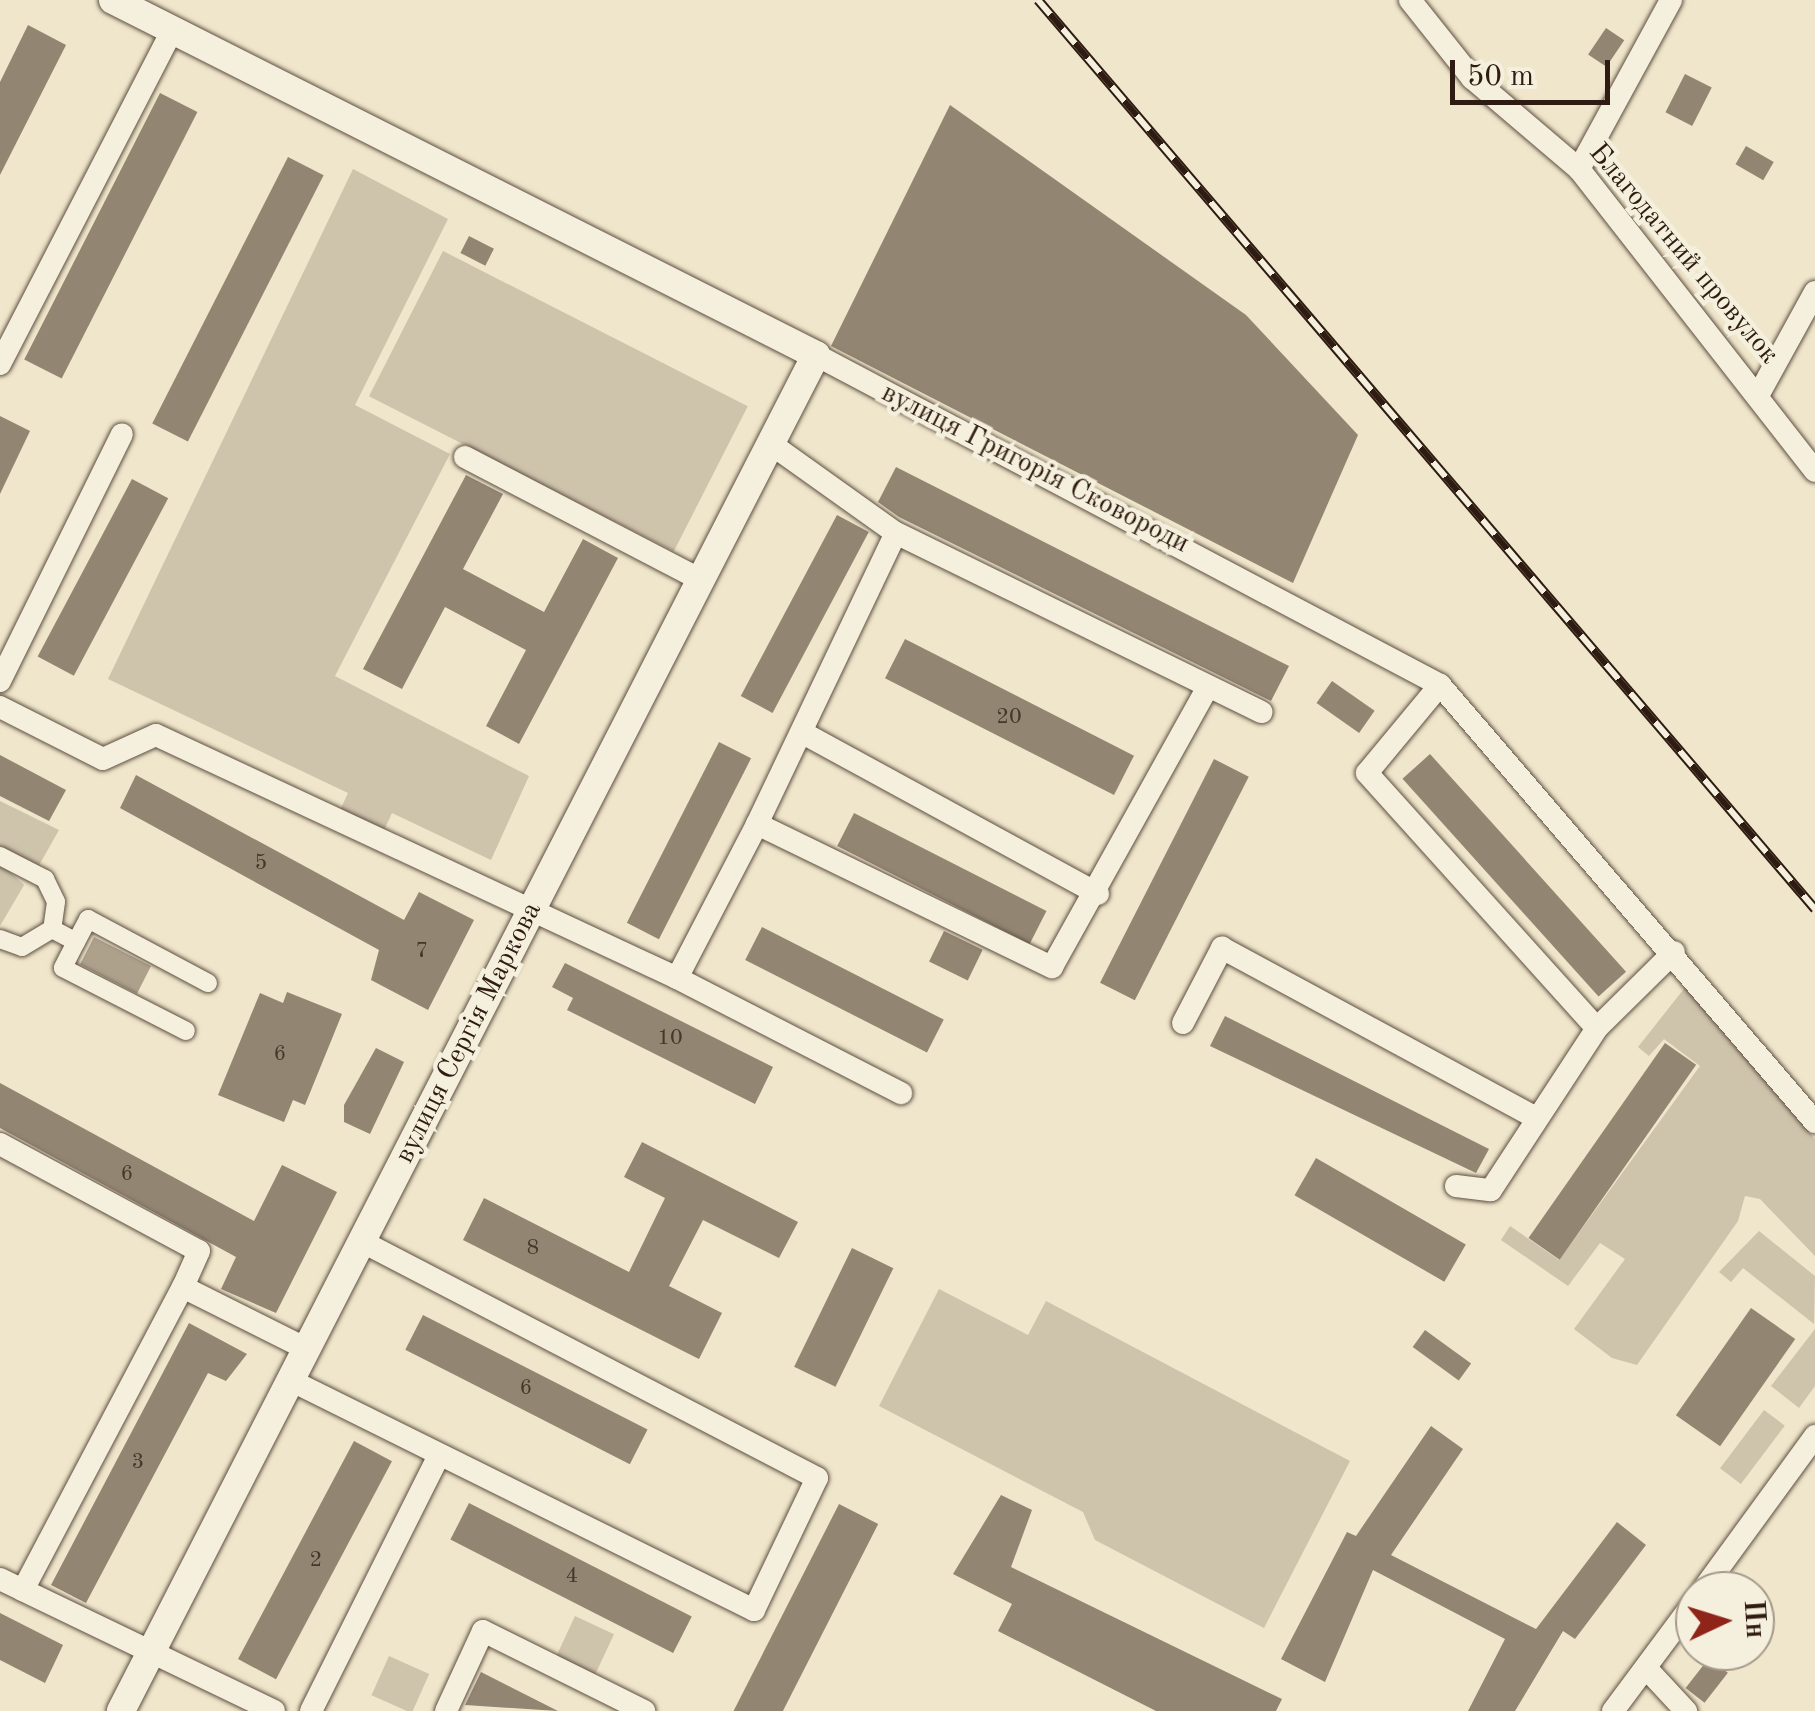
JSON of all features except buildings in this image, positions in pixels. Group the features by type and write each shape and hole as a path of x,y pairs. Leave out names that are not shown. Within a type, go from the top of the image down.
{"street":[{"name":"вулиця Григорія Сковороди","path":"112,0 816,355 1440,685 1674,952 1815,1122"},
{"name":"Благодатний провулок","path":"1410,0 1472,78 1579,169 1760,392 1815,470"},
{"path":"1579,169 1671,0"},
{"path":"0,364 173,29"},
{"path":"1760,392 1815,292"},
{"name":"вулиця Сергія Маркова","path":"121,1711 816,355"},
{"path":"0,682 122,434"},
{"path":"771,444 896,534 1206,690 1260,712"},
{"path":"465,457 701,580"},
{"path":"677,978 803,734 896,534"},
{"path":"1440,685 1368,773 1597,1028"},
{"path":"757,824 1052,967 1098,894 1206,690"},
{"path":"0,707 103,760 156,736 677,978 902,1093"},
{"path":"803,734 1098,894"},
{"path":"0,856 45,879 56,902 52,929"},
{"path":"186,1031 63,968 88,919 208,982"},
{"path":"0,939 22,947 52,929"},
{"path":"52,929 76,942"},
{"path":"1182,1024 1222,948 1534,1116"},
{"path":"1456,1186 1491,1190 1534,1116 1597,1028 1674,952"},
{"path":"0,1144 199,1251 23,1590"},
{"path":"290,1380 754,1610 817,1478 361,1240"},
{"path":"183,1287 306,1348"},
{"path":"1717,1571 1815,1436"},
{"path":"311,1711 439,1455"},
{"path":"0,1578 274,1711"},
{"path":"1613,1711 1675,1628"},
{"path":"446,1711 484,1631 644,1711"},
{"path":"1646,1668 1686,1711"}],"shaded area":[{"path":"353,169 448,219 355,405 450,454 335,676 529,776 491,860 392,813 380,839 336,819 348,793 108,679"},
{"path":"443,251 748,406 674,551 369,396"},
{"path":"0,801 59,830 38,867 0,846"},
{"path":"0,863 24,885 0,926"},
{"path":"94,937 151,966 137,994 80,965"},
{"path":"1687,985 1815,1139 1815,1256 1760,1199 1745,1196 1738,1221 1637,1365 1612,1358 1574,1329 1625,1259 1600,1243 1568,1286 1501,1240 1510,1226 1559,1260 1700,1066 1664,1039 1649,1056 1638,1047"},
{"path":"1759,1231 1815,1276 1814,1324 1743,1268 1731,1282 1719,1272"},
{"path":"939,1289 1028,1335 1046,1301 1350,1461 1264,1628 1095,1540 1083,1512 879,1406"},
{"path":"1815,1329 1815,1386 1799,1408 1771,1386"},
{"path":"1764,1410 1785,1426 1741,1484 1720,1468"},
{"path":"575,1616 614,1634 595,1674 556,1656"},
{"path":"389,1656 429,1674 413,1711 372,1695"}],"railway":[{"path":"1038,0 1815,909"}]}
